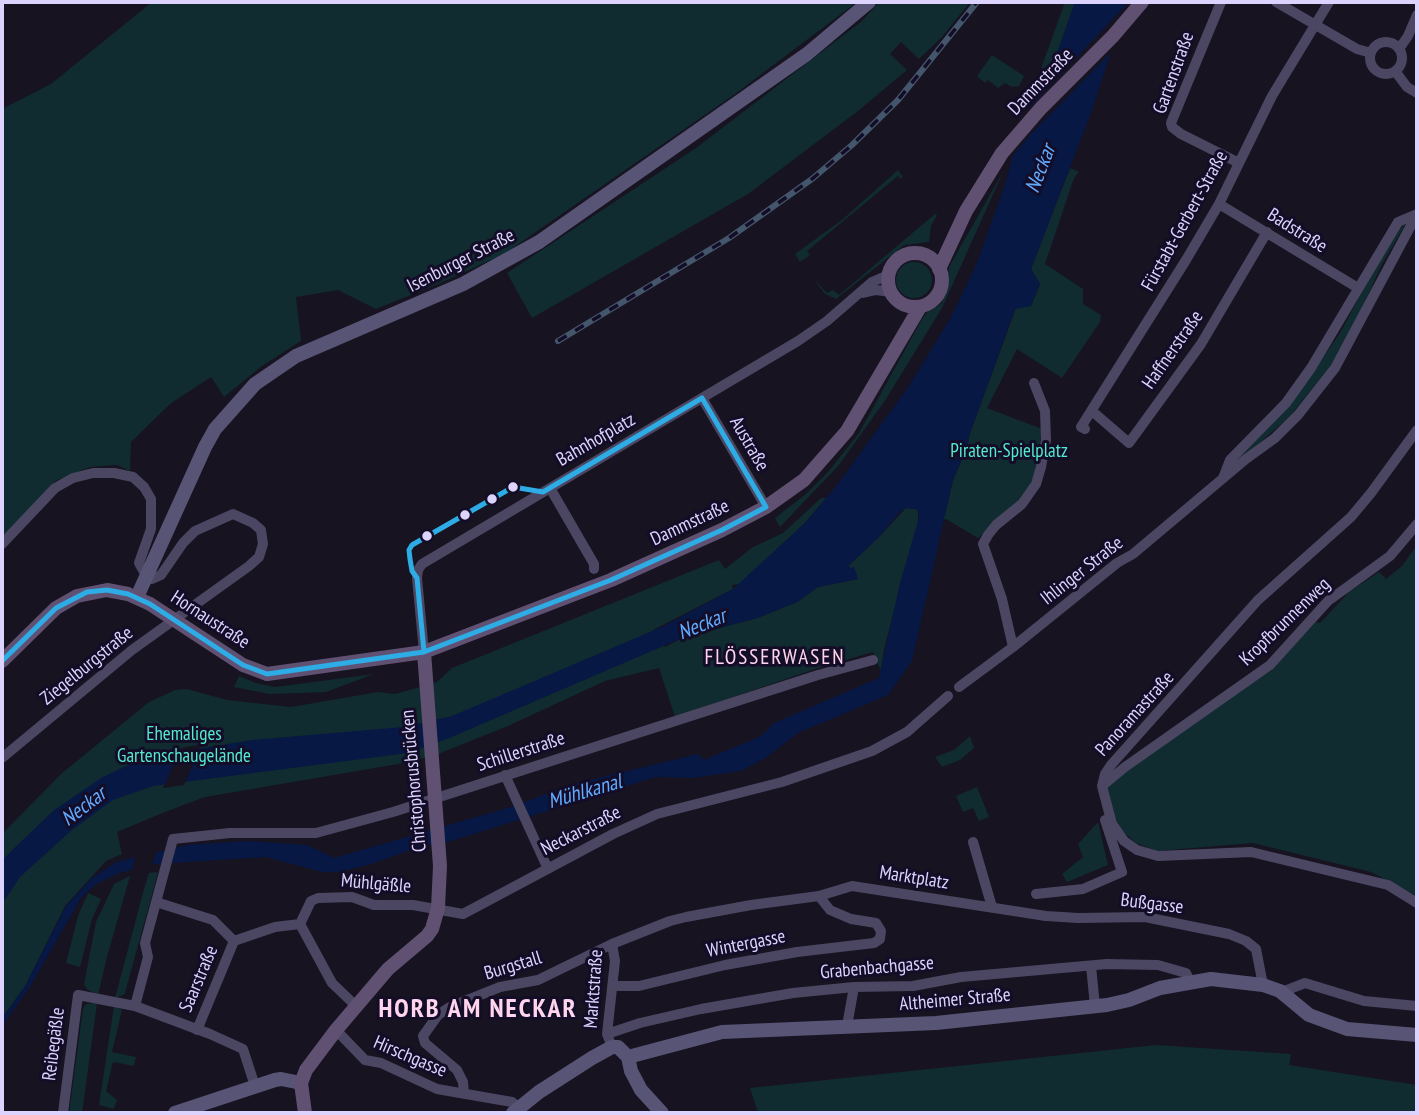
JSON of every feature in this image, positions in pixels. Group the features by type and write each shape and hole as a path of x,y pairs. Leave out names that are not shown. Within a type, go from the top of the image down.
{"main road":[{"name":"Dammstraße","path":"939,269 955,231 1002,153 1142,2"},
{"name":"Dammstraße","path":"927,257 955,231"},
{"path":"919,254 927,257 939,269 941,277 938,293 927,304 910,307 896,298 888,275 891,267 903,256 919,254"},
{"name":"Dammstraße","path":"896,298 901,336"},
{"name":"Dammstraße","path":"424,652 611,580 766,507 804,480 833,449 866,402 919,307"},
{"name":"Hornaustraße","path":"2,661 56,608 77,596 97,590 107,590 144,601 243,665 267,674 384,663 424,652"},
{"name":"Christophorusbrücken","path":"424,652 439,848 438,908"},
{"path":"305,1113 301,1083 306,1070 335,1030 388,969 427,936 438,908"}],"street":[{"name":"Isenburger Straße","path":"144,601 146,577 210,438 233,407 255,384 296,356 463,284 539,242 807,54 869,2"},
{"name":"Gartenstraße","path":"1221,2 1171,122 1172,127 1181,134 1237,162"},
{"path":"1276,2 1357,48 1371,53"},
{"name":"Fürstabt-Gerbert-Straße","path":"1085,429 1081,427 1219,204 1237,162 1272,96 1329,2"},
{"path":"1399,49 1386,43 1377,45 1371,53 1370,62 1376,71 1385,74 1395,71 1401,61 1399,49 1417,15"},
{"path":"1395,71 1407,87 1417,93"},
{"name":"Badstraße","path":"1219,204 1358,288"},
{"name":"Ihlinger Straße","path":"1223,478 1230,460 1286,403 1311,368 1398,222 1417,214"},
{"name":"Ihlinger Straße","path":"959,687 1116,563 1133,554 1275,438 1298,415 1335,368 1417,214"},
{"name":"Haffnerstraße","path":"1092,411 1129,443 1202,344 1266,232"},
{"name":"Bahnhofplatz","path":"424,652 417,578 419,568 429,559 815,329 873,282 888,275"},
{"path":"859,294 876,290 896,298"},
{"path":"1013,647 1002,598 983,544 996,525 1022,504 1035,484 1041,467 1046,440 1045,411 1034,383"},
{"name":"Austraße","path":"702,398 766,507"},
{"name":"Panoramastraße","path":"1417,430 1351,517 1258,600 1111,765 1102,786 1112,824 1124,841 1137,850 1158,856 1251,852 1388,885 1417,903"},
{"path":"2,544 55,488 73,478 93,473 133,477 144,487 151,499 151,528 139,563 146,577"},
{"path":"550,488 594,566"},
{"name":"Ziegelburgstraße","path":"2,758 132,650 249,566 262,551 261,530 253,523 233,514 220,519 188,537 161,575 152,579 146,577"},
{"name":"Kropfbrunnenweg","path":"1102,786 1270,665 1328,601 1391,556 1417,524"},
{"name":"Schillerstraße","path":"156,902 172,843 190,837 281,831 316,832 435,799 818,675 873,660"},
{"name":"Neckarstraße","path":"438,908 463,914 613,834 657,814 782,782 872,751 907,732 948,696"},
{"path":"505,775 548,869"},
{"path":"1036,894 1083,889 1122,872 1103,812 1107,803"},
{"path":"973,842 992,907"},
{"name":"Marktplatz","path":"705,913 820,896 852,886 1003,910"},
{"name":"Wintergasse","path":"613,986 639,986 761,958 874,943 880,939 881,933 876,923 851,919 830,910 820,896"},
{"name":"Mühlgäßle","path":"300,925 311,901 318,898 352,897 374,905 438,908"},
{"path":"135,1006 148,957 145,943 156,902"},
{"name":"Saarstraße","path":"156,902 213,920 234,941"},
{"name":"Bußgasse","path":"1003,910 1078,918 1145,917 1228,934 1246,941 1256,949 1263,985"},
{"name":"Marktstraße","path":"609,1041 615,961 612,944 670,921 705,913"},
{"path":"300,925 331,984 356,1006"},
{"name":"Saarstraße","path":"197,1031 234,941 275,927 300,925"},
{"name":"Burgstall","path":"464,1093 457,1070 425,1043 423,1036 439,1015 450,1007 500,987 538,980 612,944"},
{"name":"Grabenbachgasse","path":"609,1041 640,1023 793,993 913,986 961,977 1126,963 1158,965 1186,974 1190,981"},
{"path":"1091,966 1095,1006"},
{"name":"Altheimer Straße","path":"628,1057 722,1032 936,1023 1095,1006 1118,1003 1190,981 1211,979 1263,985 1282,992 1310,1014 1331,1025 1362,1032 1417,1035"},
{"path":"1282,992 1305,983 1364,1001 1417,1006"},
{"path":"848,1026 854,988"},
{"name":"Reibegäßle","path":"63,1113 78,995 135,1006 243,1049 255,1086"},
{"name":"Hirschgasse","path":"335,1030 365,1060 382,1063 437,1089 512,1102 517,1111"},
{"path":"517,1111 581,1065 609,1041 628,1057 641,1090 662,1113"},
{"path":"175,1113 281,1079 301,1083"}],"green space":[{"path":"152,2 857,2 735,94 504,254 376,309 338,290 296,297 301,341 262,366 224,397 211,377 170,404 131,442 130,471 117,465 90,467 55,481 2,538 2,109 51,84"},
{"path":"879,2 970,2 942,37 919,59 901,42 890,54 907,70 858,111 748,194 532,318 507,273 696,148 862,21"},
{"path":"1065,2 1075,2 1059,48 1035,95 1030,99"},
{"path":"992,55 1024,76 1019,86 1012,87 1005,83 998,88 988,80 985,83 977,76"},
{"name":"Ehemaliges Gartenschaugelände","path":"1070,168 1079,172 1074,178 1045,264 1083,289 1083,304 1101,315 1100,322 1062,378 1017,349 987,408 1042,429 1037,467 1031,483 1021,502 978,538 946,519 915,533 884,649 881,671 873,652 675,717 659,668 605,681 508,726 438,754 410,762 205,797 165,812 117,832 122,854 106,861 65,906 25,986 2,1018 2,834 61,774 149,702 175,690 187,689 227,700 291,707 378,692 395,694 437,682 452,668 719,560 725,569 753,547 783,533 821,498 826,498 805,523 739,584 732,585 733,589 653,630 665,647 682,638 757,618 797,602 818,587 858,579 854,568 849,565 906,508 918,509 918,521 945,514 953,480 967,448 1016,308 1031,306 1040,284 1031,269"},
{"path":"898,170 903,177 901,179 898,176 807,251 810,255 800,262 795,254 843,219"},
{"path":"1004,170 942,308 886,399 839,465 780,527 775,518 806,494 828,472 859,433 922,319 927,312 941,304 947,290 949,267"},
{"path":"937,215 931,226 929,242 904,245 836,299 825,294 812,277 827,293 833,290 839,295"},
{"path":"1404,224 1359,315 1329,368 1289,417 1238,462 1236,460 1299,392 1340,333 1391,238"},
{"path":"914,262 926,268 932,280 926,292 914,298 902,292 896,280 902,268"},
{"path":"1417,545 1417,896 1371,872 1253,843 1157,851 1136,843 1112,822 1104,779 1269,672 1316,622 1320,623 1349,592 1379,572 1386,579 1402,566"},
{"path":"374,674 326,692 269,694 234,687 239,676 275,687"},
{"path":"970,736 974,748 960,760 942,767 935,757 954,750"},
{"path":"977,787 989,817 979,821 973,808 963,812 956,796"},
{"path":"1098,822 1108,865 1067,882 1062,874 1083,857 1078,844"},
{"path":"149,873 158,873 125,994 115,998"},
{"path":"130,876 98,995 84,984 96,922 114,884"},
{"path":"88,893 101,899 92,919 80,967 66,963 78,916"},
{"path":"97,1003 82,1113 69,1113 83,1008 86,1004"},
{"path":"114,1006 122,1010 112,1052 136,1057 134,1066 113,1062 106,1091 117,1100 114,1109 99,1105"},
{"path":"1156,1045 1291,1054 1289,1065 1417,1085 1417,1113 758,1113 750,1088"}],"water":[{"path":"1075,2 1127,2 1092,110 1031,269 1040,284 1031,306 1015,309 967,448 953,480 912,661 888,695 798,733 767,757 741,771 693,778 656,777 448,842 422,846 340,872 322,872 266,857 156,864 119,873 95,885 81,898 31,985 2,1026 2,1019 25,986 66,906 92,878 116,862 187,845 247,841 307,845 334,858 511,807 573,784 698,754 704,760 761,736 774,723 879,678 900,583 918,521 919,511 915,509 906,508 900,512 877,539 849,565 850,568 854,567 858,579 818,587 797,602 757,618 682,638 447,739 408,753 153,786 113,800 72,830 20,877 2,904 3,859 53,811 101,778 135,762 252,740 403,727 452,716 664,626 733,589 805,523 837,485 907,389 950,319 976,265 1005,185 1017,139 1059,48"}],"pier":[{"path":"1129,2 1116,47 1029,136 1006,165 1023,114"},
{"path":"202,744 184,785 163,788 181,748"},
{"path":"158,847 151,868 130,874 138,851"}],"railway":[{"path":"558,341 729,238 812,179 898,100 977,2"}],"transit line":[{"path":"702,398 766,507 611,580 424,652 417,578 412,571 410,559 409,550 412,545 513,487 543,492 702,398"},
{"path":"2,661 56,608 87,592 107,590 128,594 150,604 243,665 267,674 424,652"}],"district":[{"name":"FLÖSSERWASEN","path":"775,658"},
{"name":"HORB AM NECKAR","path":"478,1010"}],"water label":[{"name":"Neckar","path":"1041,169"},
{"name":"Neckar","path":"702,625"},
{"name":"Mühlkanal","path":"585,792"},
{"name":"Neckar","path":"84,807"}],"park label":[{"name":"Piraten-Spielplatz","path":"1009,452"}]}
